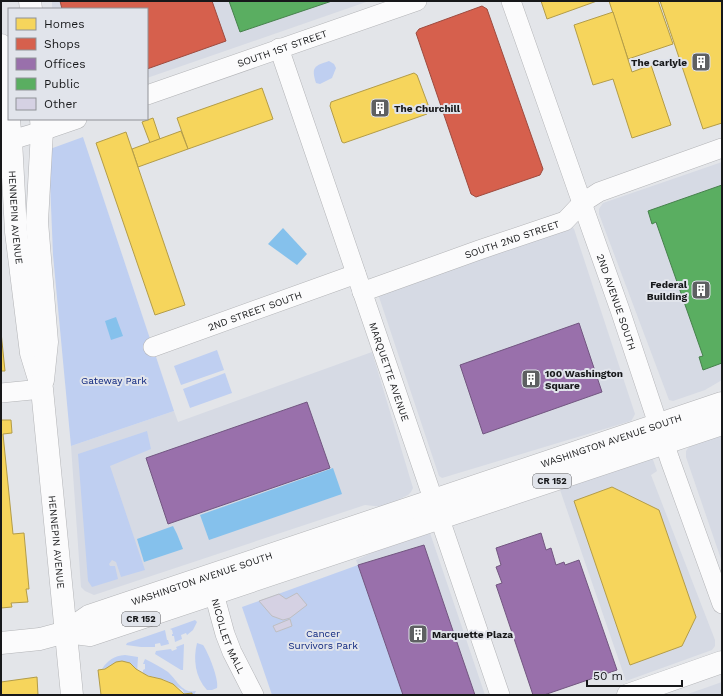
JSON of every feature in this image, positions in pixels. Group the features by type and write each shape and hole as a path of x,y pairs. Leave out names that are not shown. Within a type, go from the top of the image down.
{"main road":[{"name":"HENNEPIN AVENUE","path":"1,45 6,141 31,353 42,389 72,695"},
{"name":"HENNEPIN AVENUE","path":"41,125 37,222 47,342 42,389"},
{"name":"WASHINGTON AVENUE SOUTH","path":"66,632 90,635 212,584 661,434 722,403"},
{"name":"WASHINGTON AVENUE SOUTH","path":"661,434 722,424"},
{"name":"CR 152","path":"1,643 40,640 66,632"},
{"path":"628,695 722,662"}],"street":[{"name":"SOUTH 1ST STREET","path":"148,95 417,1"},
{"name":"2ND AVENUE SOUTH","path":"511,1 620,310 661,434 722,604"},
{"name":"MARQUETTE AVENUE","path":"279,48 500,695"},
{"path":"6,141 41,125 71,120"},
{"name":"SOUTH 2ND STREET","path":"359,283 479,250 566,221 582,203 599,192 722,148"},
{"name":"2ND STREET SOUTH","path":"153,346 359,283"},
{"path":"1,393 42,389"},
{"name":"NICOLLET MALL","path":"212,584 225,634 232,652 254,695"}],"shaded area":[{"path":"52,1 369,1 148,78 148,8 52,8"},
{"path":"722,162 722,380 705,390 673,401 669,400 599,214 599,209 603,203"},
{"path":"571,226 574,229 635,414 633,418 631,421 442,478 439,476 378,294"},
{"path":"283,228 307,254 297,265 268,244"},
{"path":"116,317 123,336 111,340 105,321"},
{"path":"372,352 413,488 408,495 384,507 365,505 94,595 85,591 81,587 71,446 174,411 178,422"},
{"path":"722,435 722,562 686,457 686,451 689,447"},
{"path":"652,457 657,471 651,475 715,640 715,646 712,650 626,681 559,487"},
{"path":"333,468 342,494 209,540 200,515"},
{"path":"173,526 183,549 144,562 137,539"},
{"name":"Marquette Plaza","path":"423,530 430,533 485,695 403,695 356,560"},
{"path":"722,682 722,695 685,695"}],"green space":[{"path":"329,61 334,64 336,68 332,78 320,84 316,83 314,74 315,68 320,64"},
{"name":"Gateway Park","path":"83,137 174,411 71,446 53,255 49,157 50,149"},
{"path":"217,350 224,370 181,385 174,366"},
{"path":"225,373 232,393 190,408 183,389"},
{"path":"147,431 151,449 110,466 145,570 121,577 116,562 112,560 109,564 110,566 115,566 118,579 92,587 88,581 78,454"},
{"name":"Cancer Survivors Park","path":"358,565 403,695 272,695 242,607"},
{"path":"195,620 197,622 193,630 187,635 186,633 181,635 182,639 175,642 174,636 172,636 172,630 170,629"},
{"path":"165,630 169,644 161,646 160,643 155,644 155,647 126,645 127,643"},
{"path":"197,643 203,645 205,648 215,672 217,688 212,690 207,690 203,685 196,668 195,655"},
{"path":"184,644 183,670 155,654 156,651 171,649 172,651 177,649 176,647"},
{"path":"125,655 138,657 137,673 107,668 102,669 112,659"},
{"path":"145,659 168,672 183,688 196,691 194,695 192,695 192,693 184,694 183,690 165,680 143,674 145,664 143,664"}],"building: Homes":[{"path":"541,1 597,1 547,19"},
{"path":"609,1 658,1 673,44 628,59"},
{"name":"The Carlyle","path":"660,1 722,1 722,123 703,129"},
{"path":"613,12 632,72 651,65 671,125 632,138 613,79 593,85 574,25"},
{"name":"The Churchill","path":"414,73 417,75 430,110 427,114 344,143 342,142 330,106 331,102"},
{"path":"262,88 273,119 188,149 177,118"},
{"path":"153,118 160,139 150,143 142,122"},
{"path":"181,131 188,149 138,167 132,149"},
{"path":"126,132 185,305 155,315 96,143"},
{"path":"1,332 5,371 1,371"},
{"path":"1,420 11,420 12,433 3,434 13,534 24,533 29,589 26,589 28,602 11,603 12,607 1,608"},
{"path":"612,487 659,510 696,617 682,646 630,665 574,501"},
{"path":"122,661 130,663 136,669 148,676 173,684 184,694 192,693 192,695 101,695 98,670 105,669 116,662"},
{"path":"37,677 38,695 1,695 1,682"}],"building: Shops":[{"path":"60,1 212,1 226,41 148,69 148,8 62,8"},
{"path":"482,6 487,9 543,169 540,175 476,197 471,194 416,33 419,29"}],"building: Offices":[{"name":"100 Washington Square","path":"579,323 602,392 483,434 460,365"},
{"path":"307,402 330,468 168,524 146,458"},
{"path":"541,533 546,550 551,548 556,565 564,562 565,565 579,560 617,670 544,695 533,695 496,585 502,583 496,567 501,565 496,548"},
{"name":"Marquette Plaza","path":"424,545 475,695 403,695 358,565"}],"building: Public":[{"path":"229,1 332,1 240,32"},
{"name":"Federal Building","path":"722,185 722,363 703,370 699,357 703,356 656,222 652,224 648,211"}],"building: Other":[{"path":"297,593 307,605 290,618 283,620 272,616 259,601 279,594 286,599"},
{"path":"290,619 292,626 276,632 273,626"}],"place":[{"name":"The Carlyle","path":"701,62"},
{"name":"The Churchill","path":"380,108"},
{"name":"Federal Building","path":"701,290"},
{"name":"100 Washington Square","path":"531,379"},
{"name":"Marquette Plaza","path":"418,634"}]}
